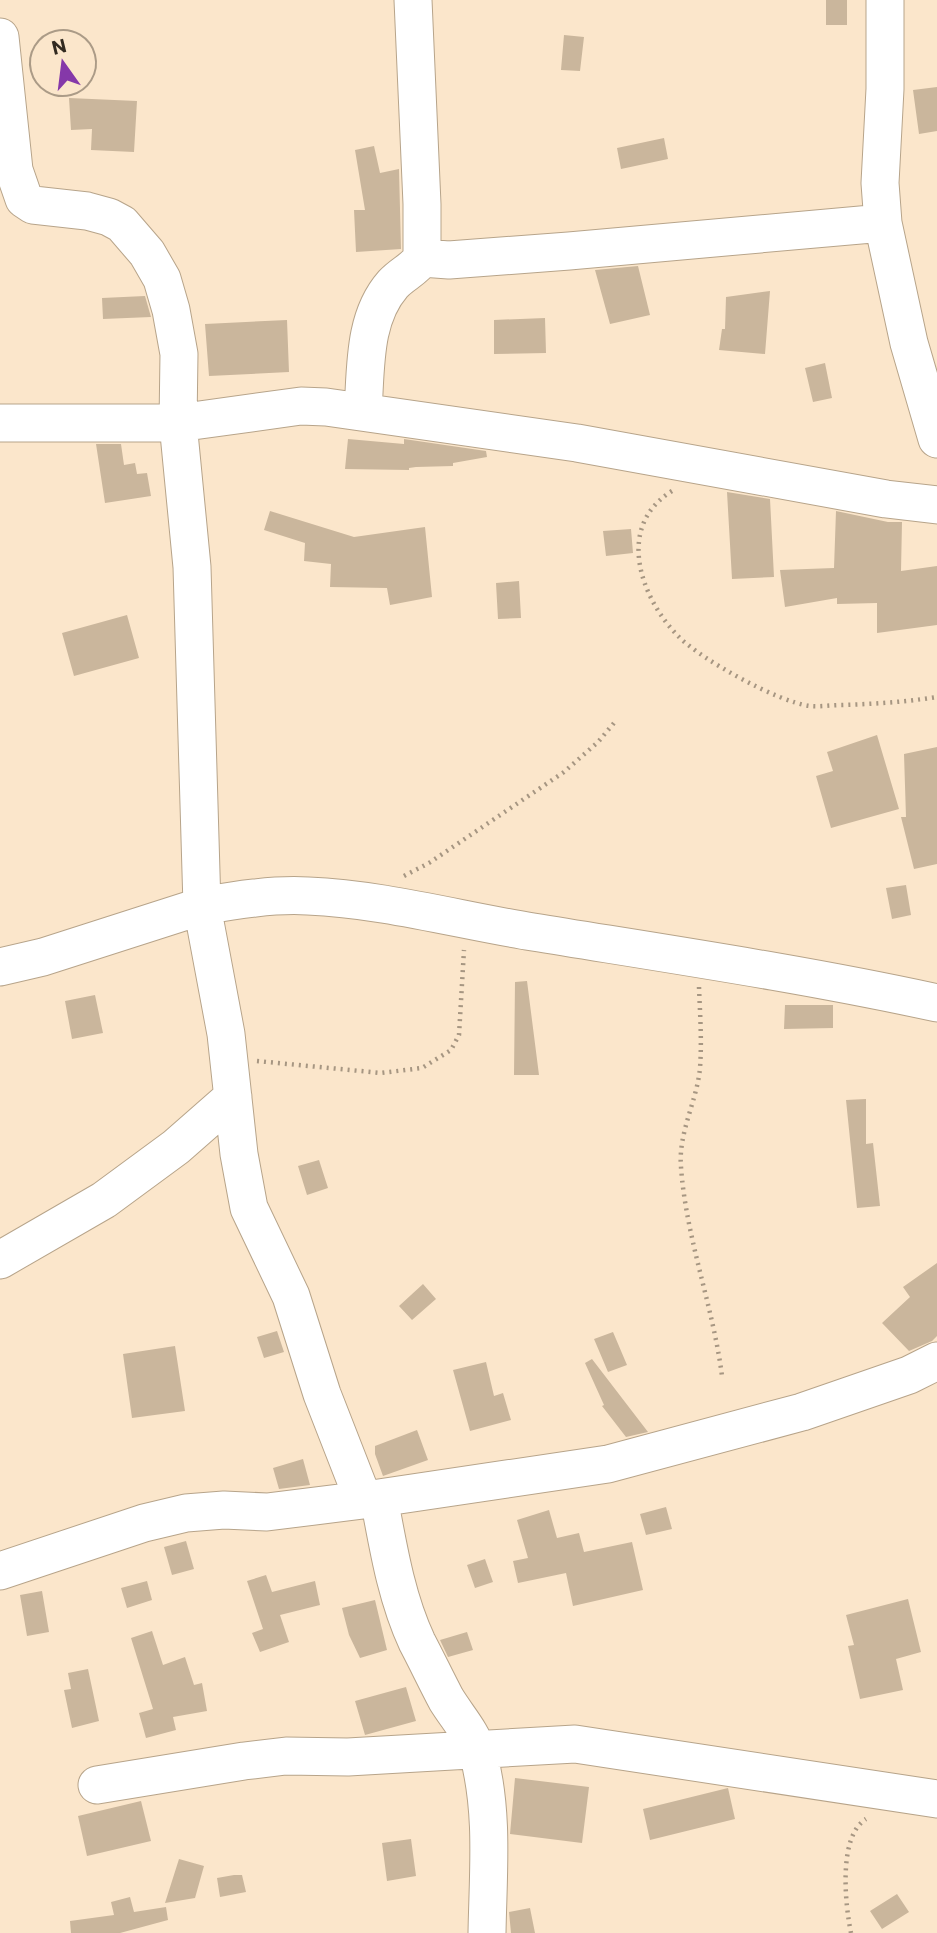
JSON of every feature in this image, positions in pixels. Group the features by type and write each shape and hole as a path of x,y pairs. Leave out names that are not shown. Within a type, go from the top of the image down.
{"street":[{"path":"413,0 422,258"},
{"path":"885,0 880,183 883,223 909,343 937,439"},
{"path":"0,37 7,120 18,187 24,198 33,205 109,216 122,224 148,253 162,279 179,354 178,423 192,567 202,906 217,980 239,1154 249,1208 291,1296 322,1394 371,1499 410,1625 446,1698 465,1725 477,1750 484,1780 490,1832 487,1933"},
{"path":"363,411 371,324 392,285 422,258 449,260 569,251 883,223"},
{"path":"0,423 178,423 302,406 363,411 577,443 937,505"},
{"path":"0,968 43,957 202,906 229,901 305,895 356,900 467,921 698,958 937,1003"},
{"path":"0,1260 104,1200 176,1147 233,1097"},
{"path":"0,1571 144,1523 186,1513 224,1510 267,1512 608,1464 802,1412 870,1390 937,1361"},
{"path":"97,1785 286,1756 348,1757 575,1744 937,1799"}],"path":[{"path":"709,467 666,494 645,516 638,539 640,572 654,605 679,638 719,667 769,692 808,706 898,703 937,697"},
{"path":"356,900 429,863 564,772 598,742 614,723"},
{"path":"229,1060 287,1062 382,1073 422,1068 451,1050 459,1035 467,921"},
{"path":"698,958 700,1068 693,1107 684,1133 680,1163 690,1228 715,1330 722,1376"},
{"path":"851,1933 846,1905 850,1838 859,1823 871,1816"}],"building":[{"path":"826,0 847,0 847,25 826,25"},
{"path":"564,35 584,37 580,71 561,70"},
{"path":"937,87 937,131 919,134 913,90"},
{"path":"69,98 137,101 134,152 91,150 92,129 71,130"},
{"path":"664,138 668,159 621,169 617,148"},
{"path":"374,146 380,173 399,169 401,249 356,252 354,210 365,210 355,150"},
{"path":"638,266 650,315 610,324 595,270"},
{"path":"770,291 765,354 719,350 722,329 725,329 726,297"},
{"path":"145,296 151,317 103,319 102,298"},
{"path":"545,318 546,353 494,354 494,320"},
{"path":"287,320 289,372 209,376 205,324"},
{"path":"825,363 832,398 813,402 805,368"},
{"path":"348,439 404,444 404,439 486,451 487,457 453,463 453,466 416,467 409,470 345,469"},
{"path":"96,444 121,444 124,465 135,463 137,474 147,473 151,496 105,503"},
{"path":"727,492 770,499 774,577 732,579"},
{"path":"270,511 354,537 425,527 432,597 390,605 387,588 330,587 331,564 304,561 305,543 264,530"},
{"path":"836,511 888,522 902,522 901,571 937,566 937,625 877,633 877,603 837,604 837,598 785,607 780,570 834,568"},
{"path":"631,529 633,553 606,556 603,531"},
{"path":"519,581 521,618 498,619 496,583"},
{"path":"127,615 139,658 74,676 62,633"},
{"path":"877,735 899,809 831,828 816,776 833,771 827,752"},
{"path":"937,747 937,864 914,869 901,817 906,817 904,754"},
{"path":"906,885 911,915 892,919 886,888"},
{"path":"527,981 539,1075 514,1075 515,982"},
{"path":"95,995 103,1033 72,1039 65,1001"},
{"path":"785,1005 833,1005 833,1028 784,1029"},
{"path":"866,1099 866,1144 873,1143 880,1206 857,1208 846,1100"},
{"path":"319,1160 328,1188 307,1195 298,1166"},
{"path":"937,1263 937,1336 909,1351 882,1323 910,1297 903,1287"},
{"path":"423,1284 436,1299 412,1320 399,1306"},
{"path":"277,1331 284,1352 264,1358 257,1337"},
{"path":"613,1332 627,1365 608,1372 594,1339"},
{"path":"175,1346 185,1411 132,1418 123,1354"},
{"path":"592,1359 648,1432 626,1437 602,1406 604,1405 585,1363"},
{"path":"486,1362 494,1396 503,1393 511,1420 470,1431 453,1370"},
{"path":"417,1430 428,1460 383,1476 375,1446"},
{"path":"303,1459 310,1485 279,1489 273,1468"},
{"path":"666,1507 672,1529 646,1535 640,1514"},
{"path":"549,1510 557,1538 579,1533 584,1552 632,1542 643,1590 573,1606 566,1573 518,1583 513,1561 528,1558 517,1520"},
{"path":"186,1541 194,1569 172,1575 164,1547"},
{"path":"485,1559 493,1582 475,1588 467,1565"},
{"path":"266,1575 272,1592 315,1581 320,1605 280,1615 289,1642 260,1652 252,1633 263,1629 247,1581"},
{"path":"147,1581 152,1600 127,1608 121,1588"},
{"path":"42,1591 49,1632 27,1636 20,1595"},
{"path":"908,1599 921,1652 896,1659 903,1690 860,1699 848,1646 854,1645 846,1615"},
{"path":"375,1600 387,1650 360,1658 349,1635 342,1608"},
{"path":"152,1631 163,1665 185,1657 194,1685 202,1683 207,1711 173,1717 176,1730 146,1738 139,1713 153,1709 131,1638"},
{"path":"467,1632 473,1650 448,1657 440,1640"},
{"path":"88,1669 99,1721 72,1728 64,1690 71,1689 68,1673"},
{"path":"406,1687 416,1721 365,1735 355,1701"},
{"path":"515,1778 589,1787 582,1843 510,1834"},
{"path":"728,1788 735,1819 650,1840 643,1809"},
{"path":"141,1801 151,1841 87,1856 78,1816"},
{"path":"411,1839 416,1876 387,1881 382,1843"},
{"path":"179,1859 204,1866 195,1898 165,1903"},
{"path":"242,1875 246,1892 220,1897 217,1878"},
{"path":"897,1894 909,1912 882,1929 870,1911"},
{"path":"130,1897 134,1912 166,1907 168,1920 120,1933 71,1933 70,1921 114,1915 111,1902"},
{"path":"530,1908 535,1933 511,1933 509,1912"}]}
